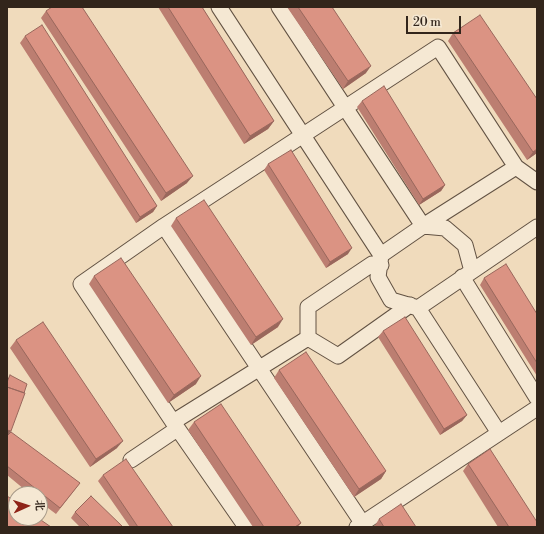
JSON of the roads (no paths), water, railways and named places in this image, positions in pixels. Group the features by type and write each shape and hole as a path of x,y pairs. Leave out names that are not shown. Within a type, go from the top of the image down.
{"street":[{"path":"219,7 303,135 381,260 378,278 391,300 414,306 499,433"},
{"path":"279,7 423,226"},
{"path":"246,527 175,426 81,284 164,226 438,47 516,167 537,182"},
{"path":"308,338 308,307 372,264 381,260 423,226 516,167"},
{"path":"164,226 259,368 361,526 537,408"},
{"path":"423,226 445,228 465,245 467,274 537,398"},
{"path":"308,338 338,356 414,306 467,274 537,227"},
{"path":"131,460 175,426 259,368 308,338"}]}
